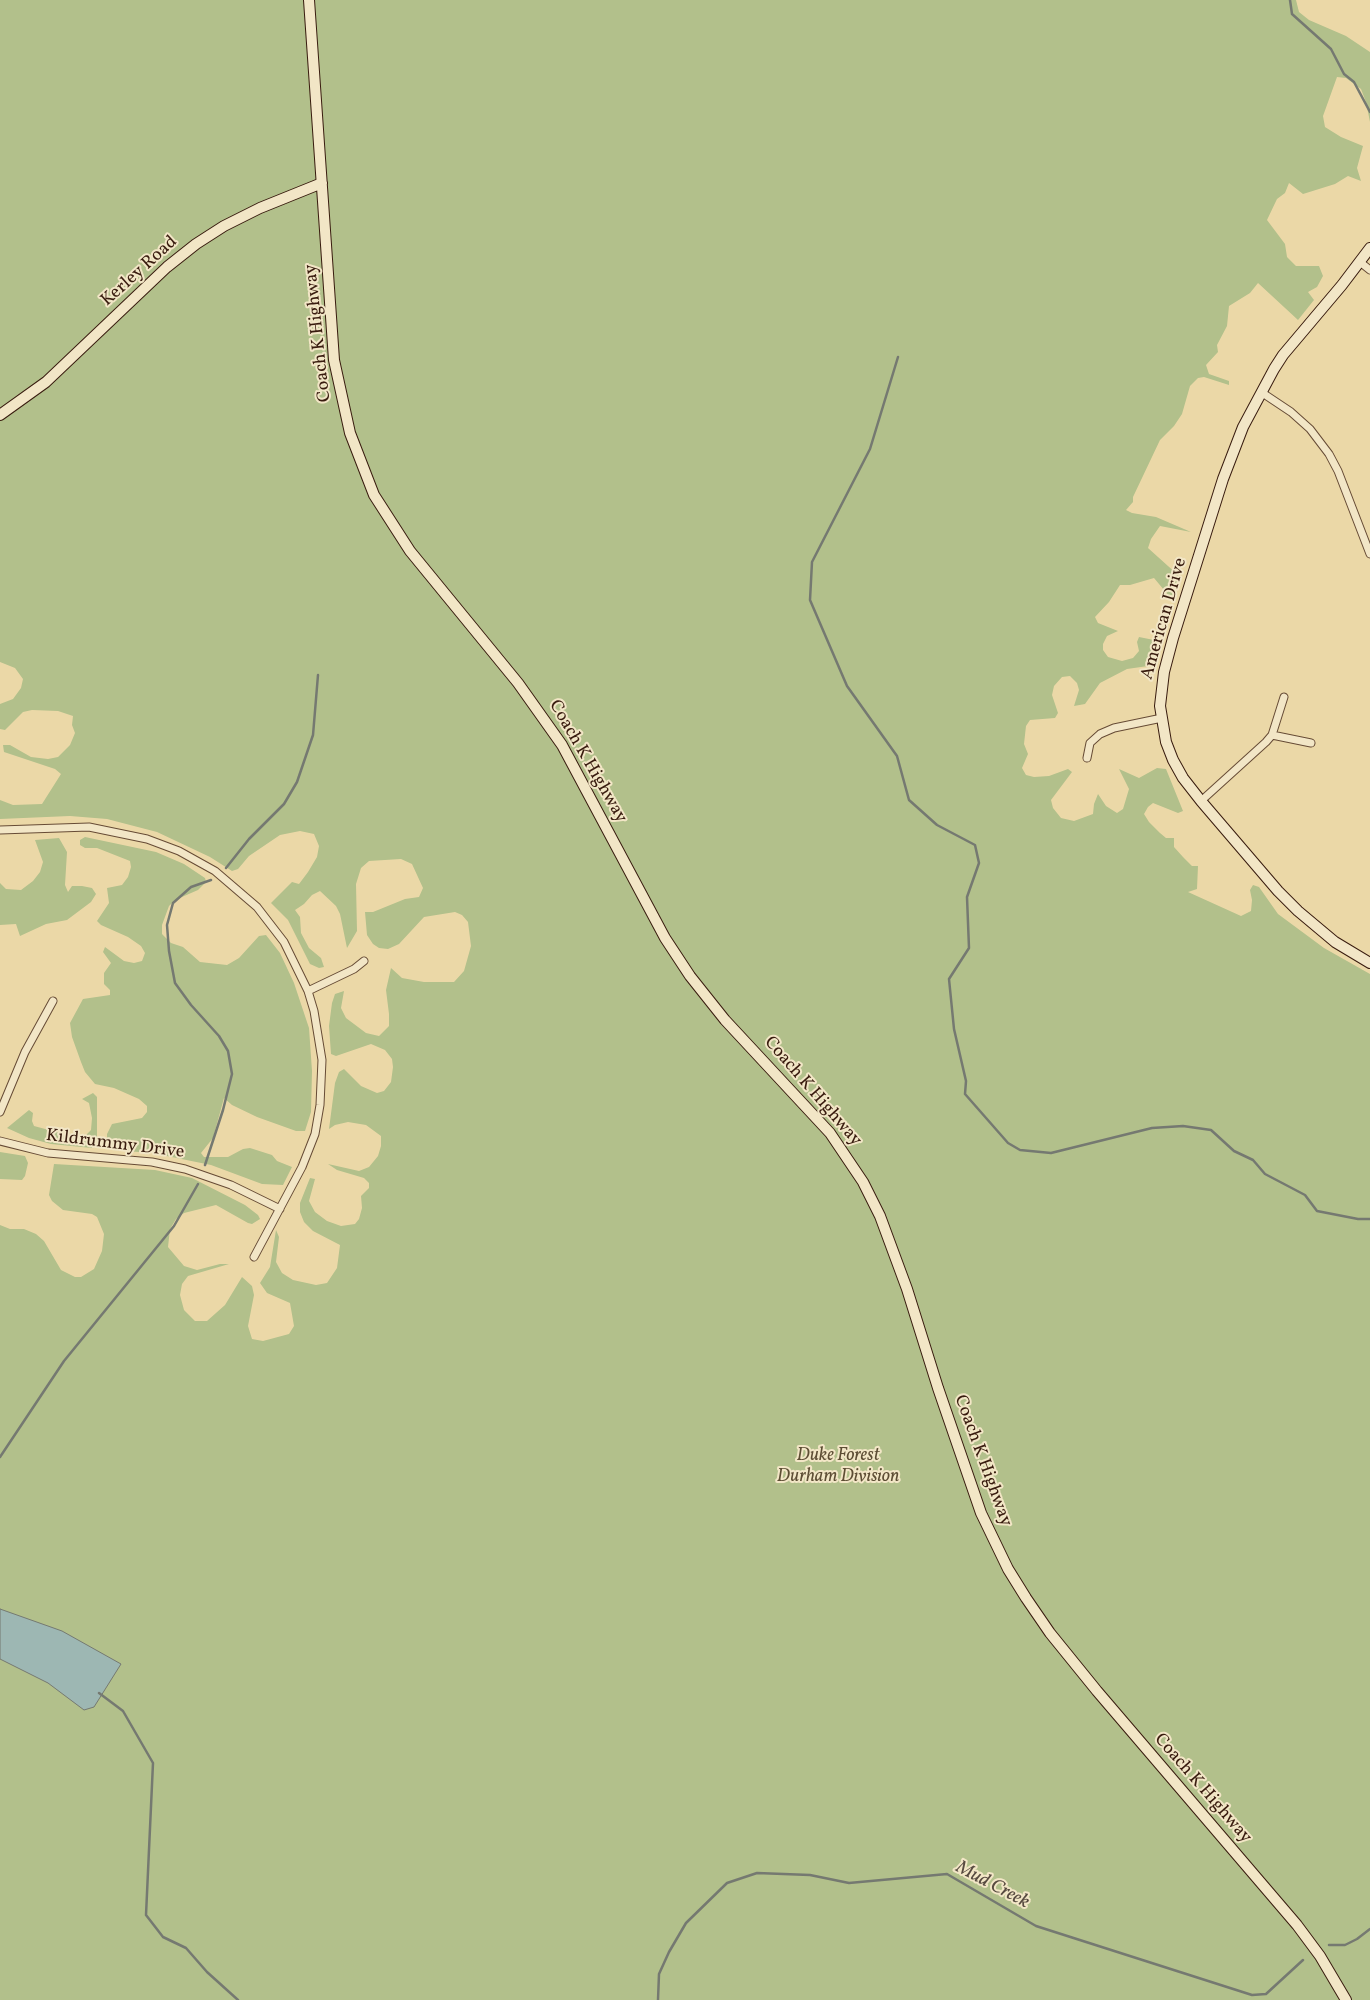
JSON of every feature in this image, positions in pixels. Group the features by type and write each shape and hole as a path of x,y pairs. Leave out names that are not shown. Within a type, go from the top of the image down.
{"street":[{"name":"Coach K Highway","path":"309,0 336,368 350,433 374,495 410,552 518,683 547,722 575,768 665,938 690,976 725,1020 830,1133 863,1182 880,1216 907,1289 981,1513 1008,1569 1030,1604 1103,1698 1297,1925 1320,1956 1346,2000"},
{"name":"Kerley Road","path":"0,415 46,382 167,268 196,244 224,226 260,208 322,183"},
{"name":"American Drive","path":"1370,248 1283,355 1262,392 1230,462 1174,638 1164,672 1160,697 1166,742 1173,760 1183,778 1201,801 1278,891 1302,916 1336,942 1370,963"},
{"path":"1360,262 1370,270"},
{"path":"1262,392 1291,412 1310,429 1329,454 1338,471 1370,554"},
{"path":"1201,801 1253,755 1272,735 1284,696"},
{"path":"1087,758 1090,743 1100,734 1114,728 1162,718"},
{"path":"1272,735 1311,743"},
{"path":"0,830 72,827 104,829 134,835 179,851 215,871 257,907 284,942 308,991 317,1024 322,1060 318,1120 305,1160 254,1257"},
{"path":"308,991 354,969 364,961"},
{"path":"0,1112 21,1059 53,1001"},
{"name":"Kildrummy Drive","path":"0,1141 48,1153 152,1162 185,1168 231,1185 280,1210"}],"green space":[{"name":"Duke Forest Durham Division","path":"0,0 1296,0 1299,12 1309,20 1346,36 1370,52 1370,122 1361,89 1346,78 1337,77 1323,116 1325,127 1341,137 1363,146 1357,168 1361,181 1348,176 1335,184 1303,194 1289,183 1285,193 1277,199 1267,220 1285,244 1287,257 1296,266 1319,266 1323,276 1317,287 1308,292 1314,300 1298,320 1258,283 1250,293 1229,306 1227,326 1217,345 1218,352 1206,365 1209,374 1229,381 1229,385 1204,377 1198,378 1190,386 1182,414 1174,426 1160,440 1133,497 1133,502 1126,510 1132,513 1156,517 1191,532 1160,526 1151,539 1148,548 1178,575 1175,595 1169,596 1154,578 1130,585 1120,585 1109,602 1095,617 1098,623 1118,631 1107,636 1103,644 1103,650 1108,657 1122,661 1133,658 1139,651 1137,642 1139,637 1154,640 1156,647 1152,659 1148,666 1127,669 1100,683 1085,704 1074,706 1079,690 1077,683 1070,676 1062,677 1054,686 1052,695 1058,713 1055,718 1030,720 1026,726 1024,744 1028,754 1022,768 1026,775 1034,777 1049,776 1068,769 1072,772 1051,800 1053,808 1061,818 1074,821 1093,814 1098,794 1106,806 1117,813 1123,809 1129,789 1119,769 1139,778 1157,768 1166,769 1183,811 1178,813 1153,803 1144,814 1149,822 1166,838 1174,838 1174,847 1192,866 1198,866 1197,889 1188,892 1241,916 1251,911 1252,900 1250,890 1253,885 1259,887 1278,914 1324,948 1370,974 1370,2000 0,2000 0,1225 10,1229 24,1229 36,1234 44,1241 61,1270 75,1277 81,1277 94,1269 102,1251 104,1234 97,1217 92,1214 63,1210 52,1201 49,1195 54,1164 155,1170 192,1178 245,1205 258,1215 260,1219 252,1224 248,1223 216,1205 184,1213 176,1219 170,1229 168,1247 184,1266 197,1270 220,1264 229,1264 188,1276 182,1284 180,1295 184,1310 195,1321 207,1321 225,1305 242,1277 252,1286 254,1295 248,1326 252,1339 263,1341 289,1334 294,1326 290,1303 267,1293 260,1283 270,1267 276,1230 279,1237 276,1262 282,1273 293,1280 316,1285 327,1283 337,1268 340,1245 313,1231 304,1222 300,1212 300,1203 310,1178 315,1179 309,1201 315,1212 327,1221 341,1226 355,1224 359,1219 362,1208 361,1196 369,1188 369,1183 364,1178 337,1170 328,1164 359,1171 369,1167 378,1156 381,1146 381,1136 366,1125 348,1122 335,1125 329,1129 335,1083 339,1072 344,1069 361,1086 377,1093 384,1091 391,1082 392,1059 385,1050 371,1044 336,1056 331,1054 329,1026 335,994 344,991 341,1008 346,1018 366,1033 379,1036 389,1026 386,990 391,968 402,978 424,982 454,982 464,971 471,946 468,922 462,915 455,912 424,917 399,944 388,949 379,948 373,944 367,935 365,912 373,912 405,899 419,897 423,888 412,864 401,859 369,861 361,868 356,884 357,931 347,948 340,914 336,906 320,891 312,895 295,910 300,917 301,933 309,948 321,958 324,967 319,968 310,964 288,920 271,903 292,882 299,884 308,872 317,857 319,846 314,834 300,831 280,835 249,856 238,869 232,871 210,857 157,832 107,819 70,816 0,819 0,800 13,805 42,804 61,774 55,769 4,752 3,745 10,745 31,757 48,759 58,757 70,745 75,733 72,725 73,716 58,711 32,710 23,712 5,730 0,729 0,704 13,699 21,688 23,679 15,668 0,662"},
{"path":"85,837 156,852 184,864 205,878 206,882 198,890 175,900 169,906 162,925 162,934 171,943 183,947 200,962 227,965 239,958 259,936 266,935 280,953 294,983 309,1028 312,1071 311,1112 305,1131 296,1131 257,1117 232,1105 224,1098 213,1138 201,1153 204,1157 228,1157 243,1149 250,1148 272,1155 277,1161 292,1167 283,1185 262,1184 211,1165 152,1153 113,1150 107,1145 107,1134 112,1124 142,1118 147,1112 147,1106 139,1099 114,1088 95,1084 85,1072 72,1037 70,1023 83,999 110,995 110,990 104,984 104,973 111,963 103,952 105,947 124,961 134,963 142,961 145,953 141,946 128,937 101,925 97,921 109,903 107,888 122,885 128,877 131,867 130,861 97,848 85,848 80,845 80,840"},
{"path":"59,838 67,852 65,885 68,892 72,886 82,886 92,888 96,894 91,902 67,920 46,924 20,936 16,924 0,925 0,883 6,889 21,890 33,881 40,872 43,862 35,840"},
{"path":"93,1093 97,1097 97,1136 92,1148 51,1144 29,1138 7,1128 29,1110 33,1113 32,1121 34,1126 75,1137 85,1136 91,1130 92,1118 89,1103 82,1099"},
{"path":"0,1152 25,1156 28,1163 22,1180 0,1179"}],"water":[{"path":"0,1609 62,1631 121,1664 94,1707 84,1710 48,1683 0,1659"}],"waterway":[{"path":"1290,0 1292,14 1331,49 1344,74 1354,82 1370,112"},
{"path":"898,357 870,449 812,562 810,600 847,686 897,756 909,800 937,825 975,845 979,863 967,897 969,948 949,979 954,1029 966,1081 965,1094 1008,1143 1020,1150 1051,1153 1152,1128 1183,1126 1211,1130 1234,1151 1253,1160 1265,1174 1305,1195 1317,1211 1358,1219 1370,1219"},
{"path":"226,868 249,839 284,804 297,782 313,735 318,675"},
{"path":"205,1165 223,1110 232,1074 228,1051 219,1036 191,1005 175,983 169,951 167,925 173,903 191,887 211,880"},
{"path":"0,1457 64,1361 174,1226 198,1184"},
{"path":"99,1693 123,1711 153,1763 146,1915 163,1937 186,1948 207,1972 238,2000"},
{"name":"Mud Creek","path":"658,2000 659,1974 686,1923 727,1883 757,1873 810,1875 849,1883 947,1874 1036,1926 1252,1995 1266,1994 1303,1960"},
{"name":"Mud Creek","path":"1329,1945 1345,1945 1370,1929"}]}
